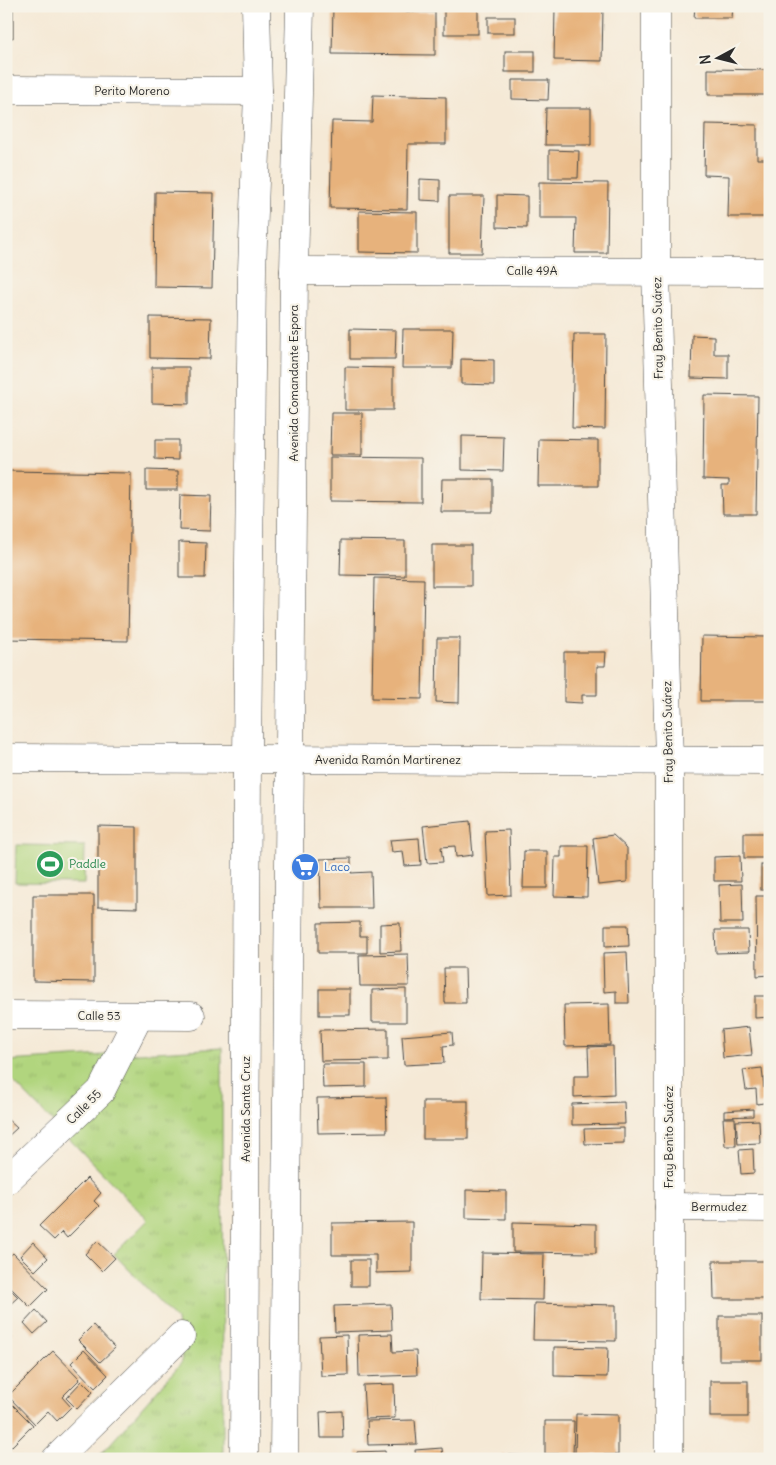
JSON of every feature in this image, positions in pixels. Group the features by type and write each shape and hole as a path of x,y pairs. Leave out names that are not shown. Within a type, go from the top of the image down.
{"main road":[{"path":"247,759 252,271 258,91 256,6"},
{"name":"Avenida Comandante Espora","path":"291,760 294,270 300,6"},
{"name":"Fray Benito Suárez","path":"656,6 656,271 669,760 669,1459"},
{"name":"Perito Moreno","path":"6,90 258,91"},
{"name":"Calle 49A","path":"294,270 770,272"},
{"name":"Avenida Ramón Martirenez","path":"6,758 770,761"},
{"name":"Avenida Santa Cruz","path":"244,1459 247,759"},
{"path":"284,1459 291,760"},
{"name":"Calle 53","path":"6,1015 191,1016"},
{"name":"Calle 55","path":"6,1181 101,1091 139,1016"},
{"name":"Bermudez","path":"668,1207 770,1208"},
{"path":"56,1459 180,1336"}],"green space":[{"name":"Paddle","path":"16,845 85,846 84,884 15,883"},
{"path":"222,1048 223,1459 97,1459 182,1362 177,1320 114,1254 148,1220 6,1074 6,1061"}],"building":[{"path":"6,6 13,6 13,38 6,37"},
{"path":"333,6 354,6 354,11 435,12 435,55 332,54"},
{"path":"444,6 478,6 478,34 444,34"},
{"path":"695,6 733,6 732,18 694,18"},
{"path":"555,7 603,8 602,61 554,60"},
{"path":"488,17 515,17 515,33 488,33"},
{"path":"505,51 535,51 535,72 505,72"},
{"path":"708,69 770,70 770,95 708,95"},
{"path":"512,80 549,80 548,100 512,99"},
{"path":"373,95 446,97 446,144 408,144 407,209 330,208 332,121 372,122"},
{"path":"546,108 591,108 591,145 545,145"},
{"path":"705,124 757,125 757,159 768,159 767,217 728,217 729,176 704,175"},
{"path":"549,150 579,151 578,178 549,178"},
{"path":"420,179 440,180 440,201 420,200"},
{"path":"539,182 608,183 607,253 575,253 576,218 539,218"},
{"path":"155,192 214,193 212,288 154,287"},
{"path":"497,195 527,196 527,228 497,227"},
{"path":"449,196 484,196 482,253 449,253"},
{"path":"359,211 417,212 417,253 359,252"},
{"path":"150,317 211,318 210,359 150,358"},
{"path":"350,329 396,330 395,359 350,359"},
{"path":"403,329 453,329 452,368 402,368"},
{"path":"574,334 606,334 605,429 572,428"},
{"path":"692,335 714,336 714,354 728,354 728,379 691,378"},
{"path":"461,359 494,360 494,385 461,384"},
{"path":"152,367 189,367 189,404 152,403"},
{"path":"345,367 393,368 393,410 345,410"},
{"path":"704,395 758,396 756,514 723,514 722,485 729,485 729,480 703,479"},
{"path":"331,413 362,413 362,455 330,455"},
{"path":"462,436 504,437 503,471 462,470"},
{"path":"539,439 598,440 598,486 538,486"},
{"path":"155,440 178,440 178,460 155,459"},
{"path":"330,457 421,458 421,502 330,501"},
{"path":"146,470 178,471 178,490 146,490"},
{"path":"6,471 131,473 128,641 6,639"},
{"path":"442,479 493,479 493,512 441,512"},
{"path":"180,495 211,496 210,531 179,530"},
{"path":"341,540 405,541 405,576 340,575"},
{"path":"179,542 206,543 205,578 179,578"},
{"path":"432,545 471,545 471,586 432,586"},
{"path":"374,578 424,579 422,699 372,698"},
{"path":"702,636 768,637 767,701 701,701"},
{"path":"437,638 460,638 459,703 436,702"},
{"path":"564,652 606,652 605,666 597,666 597,695 582,695 582,703 564,702"},
{"path":"470,821 473,855 456,857 455,846 441,847 443,862 427,863 423,826"},
{"path":"98,826 137,827 137,908 98,907"},
{"path":"509,830 511,895 488,896 485,831"},
{"path":"744,833 770,833 770,858 744,858"},
{"path":"613,835 627,848 627,882 598,885 593,838"},
{"path":"419,838 421,865 405,866 403,851 392,852 390,840"},
{"path":"561,846 588,846 587,897 554,896 555,857 561,857"},
{"path":"524,851 547,851 547,888 523,888"},
{"path":"740,856 741,881 714,881 714,857"},
{"path":"351,858 351,873 371,872 372,908 321,908 320,859"},
{"path":"761,865 770,865 770,890 761,890"},
{"path":"742,884 743,923 720,923 719,885"},
{"path":"33,895 94,895 94,982 33,981"},
{"path":"756,896 770,896 770,975 757,976"},
{"path":"360,922 360,936 367,936 367,953 318,953 318,923"},
{"path":"400,923 401,951 380,952 380,924"},
{"path":"605,925 628,925 629,946 605,947"},
{"path":"715,930 748,930 749,952 716,953"},
{"path":"627,952 629,1003 616,1003 616,991 604,992 603,953"},
{"path":"408,954 409,986 360,986 359,955"},
{"path":"444,968 465,968 466,1003 445,1003"},
{"path":"319,989 350,989 350,1015 319,1015"},
{"path":"406,989 406,1022 372,1022 372,990"},
{"path":"755,996 770,996 770,1017 755,1018"},
{"path":"609,1004 610,1045 565,1046 564,1005"},
{"path":"749,1027 752,1055 723,1058 721,1030"},
{"path":"388,1029 388,1060 321,1061 320,1030"},
{"path":"452,1032 453,1045 443,1046 444,1063 404,1065 402,1036"},
{"path":"613,1046 614,1095 574,1097 574,1076 589,1076 588,1047"},
{"path":"322,1064 366,1064 366,1087 323,1088"},
{"path":"762,1068 764,1088 764,1078 770,1078 770,1102 757,1104 756,1089 746,1090 743,1070"},
{"path":"386,1097 387,1132 318,1133 317,1098"},
{"path":"423,1101 468,1101 468,1139 423,1139"},
{"path":"624,1102 625,1124 572,1125 572,1104"},
{"path":"753,1109 753,1116 724,1117 724,1111"},
{"path":"6,1118 17,1128 6,1138"},
{"path":"723,1118 735,1118 736,1146 725,1146"},
{"path":"759,1120 760,1143 738,1144 736,1121"},
{"path":"624,1128 624,1143 585,1144 584,1129"},
{"path":"753,1149 754,1173 741,1174 739,1150"},
{"path":"87,1178 101,1193 94,1201 99,1206 67,1238 62,1232 54,1240 39,1226"},
{"path":"466,1190 506,1191 506,1219 466,1218"},
{"path":"412,1222 412,1272 376,1273 376,1255 332,1255 332,1223"},
{"path":"513,1222 596,1224 596,1253 513,1252"},
{"path":"97,1241 115,1258 102,1271 85,1254"},
{"path":"33,1242 48,1258 35,1271 20,1256"},
{"path":"13,1253 48,1289 30,1307 6,1283 6,1259"},
{"path":"482,1253 544,1254 543,1300 481,1299"},
{"path":"351,1260 369,1260 369,1286 351,1286"},
{"path":"713,1261 766,1261 766,1299 714,1299"},
{"path":"6,1285 18,1297 6,1308"},
{"path":"534,1303 616,1305 616,1341 533,1340"},
{"path":"391,1304 392,1330 335,1332 334,1306"},
{"path":"36,1310 47,1322 34,1334 24,1323"},
{"path":"719,1316 762,1316 762,1360 719,1360"},
{"path":"93,1325 115,1348 100,1362 78,1340"},
{"path":"6,1326 12,1332 6,1339"},
{"path":"392,1334 393,1352 416,1351 417,1375 359,1377 358,1335"},
{"path":"347,1335 348,1375 321,1376 319,1336"},
{"path":"554,1347 608,1348 607,1377 554,1376"},
{"path":"84,1350 108,1375 95,1388 71,1363"},
{"path":"53,1351 80,1379 62,1397 71,1407 57,1421 48,1411 35,1424 8,1396"},
{"path":"82,1381 93,1392 77,1409 66,1398"},
{"path":"710,1381 748,1381 748,1417 710,1417"},
{"path":"394,1384 395,1418 365,1419 363,1385"},
{"path":"6,1398 33,1425 6,1452"},
{"path":"342,1411 343,1438 321,1438 320,1412"},
{"path":"576,1414 618,1415 618,1455 575,1455"},
{"path":"415,1420 417,1444 368,1445 367,1421"},
{"path":"545,1421 574,1421 573,1454 545,1454"},
{"path":"442,1448 443,1459 416,1459 415,1450"},
{"path":"385,1451 386,1459 343,1459 343,1457 357,1457 357,1452"},
{"path":"503,1455 547,1456 547,1459 503,1459"},
{"path":"570,1457 596,1457 596,1459 570,1459"}],"place":[{"name":"Paddle","path":"50,864"},
{"name":"Laco","path":"305,867"}]}
